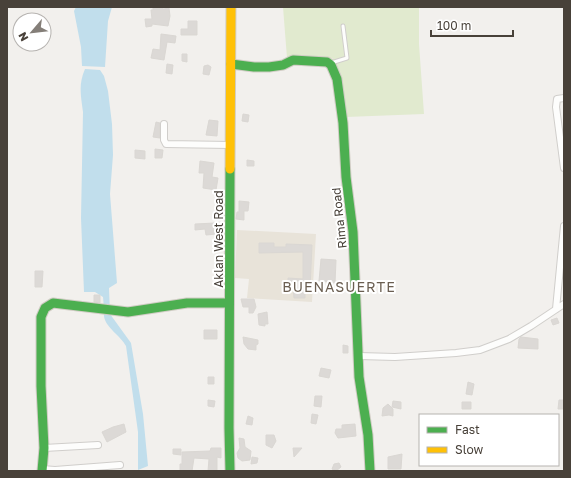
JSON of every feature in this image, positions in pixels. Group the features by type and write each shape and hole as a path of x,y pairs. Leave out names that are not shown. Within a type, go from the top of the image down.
{"street":[{"name":"Aklan West Road","path":"230,471 229,303 231,7"},
{"path":"231,64 254,68 283,64 293,60 329,63"},
{"name":"Rima Road","path":"329,63 337,79 343,123 346,177 353,232 360,390 368,430 370,471"},
{"path":"564,98 557,99 556,107 564,168"},
{"path":"164,124 164,140 166,144 230,145"},
{"path":"556,309 564,226"},
{"path":"120,465 42,470 44,448 41,317 43,310 46,306 53,303 128,312 187,303 229,303"},
{"path":"359,356 395,357 480,350 509,339 564,304"},
{"path":"44,448 98,445"}],"lane":[{"path":"329,63 347,58 343,26"}],"shaded area":[{"path":"237,230 316,234 312,302 247,298 249,279 235,278"}],"green space":[{"path":"283,7 419,7 419,44 424,114 346,117 340,78 332,58 287,58"}],"water":[{"path":"76,7 112,7 108,21 105,67 82,66 81,47 74,11"},
{"path":"85,69 100,70 104,76 108,91 112,124 113,155 110,194 117,283 109,288 110,314 131,343 143,414 148,466 138,470 138,432 126,346 105,320 103,297 95,292 84,292 81,218 83,112 81,80"}],"building":[{"path":"153,7 162,7 163,9 169,8 170,16 168,26 152,24 152,26 146,27 145,19 152,19 151,10 153,10"},
{"path":"188,21 197,21 197,35 181,35 181,29 188,29"},
{"path":"161,34 176,36 175,43 167,42 164,60 151,58 153,49 160,50"},
{"path":"182,54 187,54 187,62 182,61"},
{"path":"167,64 173,65 172,74 166,73"},
{"path":"208,65 211,67 209,75 203,74 204,66"},
{"path":"243,114 249,115 248,122 242,121"},
{"path":"209,120 218,121 217,136 206,135"},
{"path":"156,122 160,123 160,138 153,137"},
{"path":"155,149 163,150 162,158 155,158"},
{"path":"135,150 145,151 145,159 135,158"},
{"path":"247,160 254,161 254,166 247,166"},
{"path":"200,161 214,163 212,177 218,178 216,190 203,188 204,173 199,173"},
{"path":"239,201 249,202 248,211 244,211 244,220 236,219 237,212 239,212"},
{"path":"215,223 217,234 206,235 205,229 195,230 195,224"},
{"path":"259,243 274,243 274,247 286,247 286,244 312,245 310,288 305,288 305,298 294,298 293,286 288,286 288,278 303,279 303,252 259,253"},
{"path":"321,259 336,260 335,283 319,281"},
{"path":"35,271 43,271 42,287 35,287"},
{"path":"94,295 100,295 100,303 94,302"},
{"path":"241,299 254,299 256,307 253,313 249,313 249,307 243,307"},
{"path":"267,312 268,324 265,324 265,326 259,325 258,314"},
{"path":"557,318 559,323 553,325 551,320"},
{"path":"204,330 217,330 217,339 204,339"},
{"path":"243,337 258,340 256,350 248,349 244,344"},
{"path":"521,337 538,339 538,349 518,348 519,339"},
{"path":"343,345 348,346 348,353 343,353"},
{"path":"321,368 331,370 329,378 319,376"},
{"path":"208,377 214,377 214,384 208,384"},
{"path":"468,382 474,384 472,395 466,394"},
{"path":"315,396 322,396 321,407 314,406"},
{"path":"208,400 215,401 214,407 208,406"},
{"path":"559,400 564,400 564,409 558,409"},
{"path":"393,401 401,402 401,409 392,407"},
{"path":"462,402 471,402 471,409 462,409"},
{"path":"388,404 393,409 393,416 382,416 383,408"},
{"path":"312,414 318,415 316,424 311,423"},
{"path":"248,416 253,418 252,425 246,424"},
{"path":"124,424 126,432 107,442 102,432"},
{"path":"355,424 356,436 338,438 335,433 336,429 342,429 342,425"},
{"path":"266,435 274,435 276,441 272,448 266,445"},
{"path":"239,438 244,439 245,447 251,451 250,460 242,461 238,458 237,453 240,448"},
{"path":"211,448 221,448 221,458 217,457 217,471 208,471 209,459 194,458 192,471 180,471 180,464 182,464 182,452 210,451"},
{"path":"293,448 302,448 294,457"},
{"path":"173,449 181,449 181,455 173,454"},
{"path":"402,454 401,469 388,469 388,457"},
{"path":"252,457 258,458 257,463 251,464"},
{"path":"339,463 341,467 336,471 332,469 334,464"}],"traffic: fast":[{"path":"231,64 269,67 283,65 293,60 327,62 331,65 337,79 343,123 346,177 353,232 359,377 368,435 370,471"},
{"path":"230,169 230,471"},
{"path":"42,471 44,448 41,386 41,317 45,308 53,303 128,312 187,303 229,303"}],"traffic: slow":[{"path":"230,169 231,7"}],"district":[{"name":"BUENASUERTE","path":"339,286"}]}
